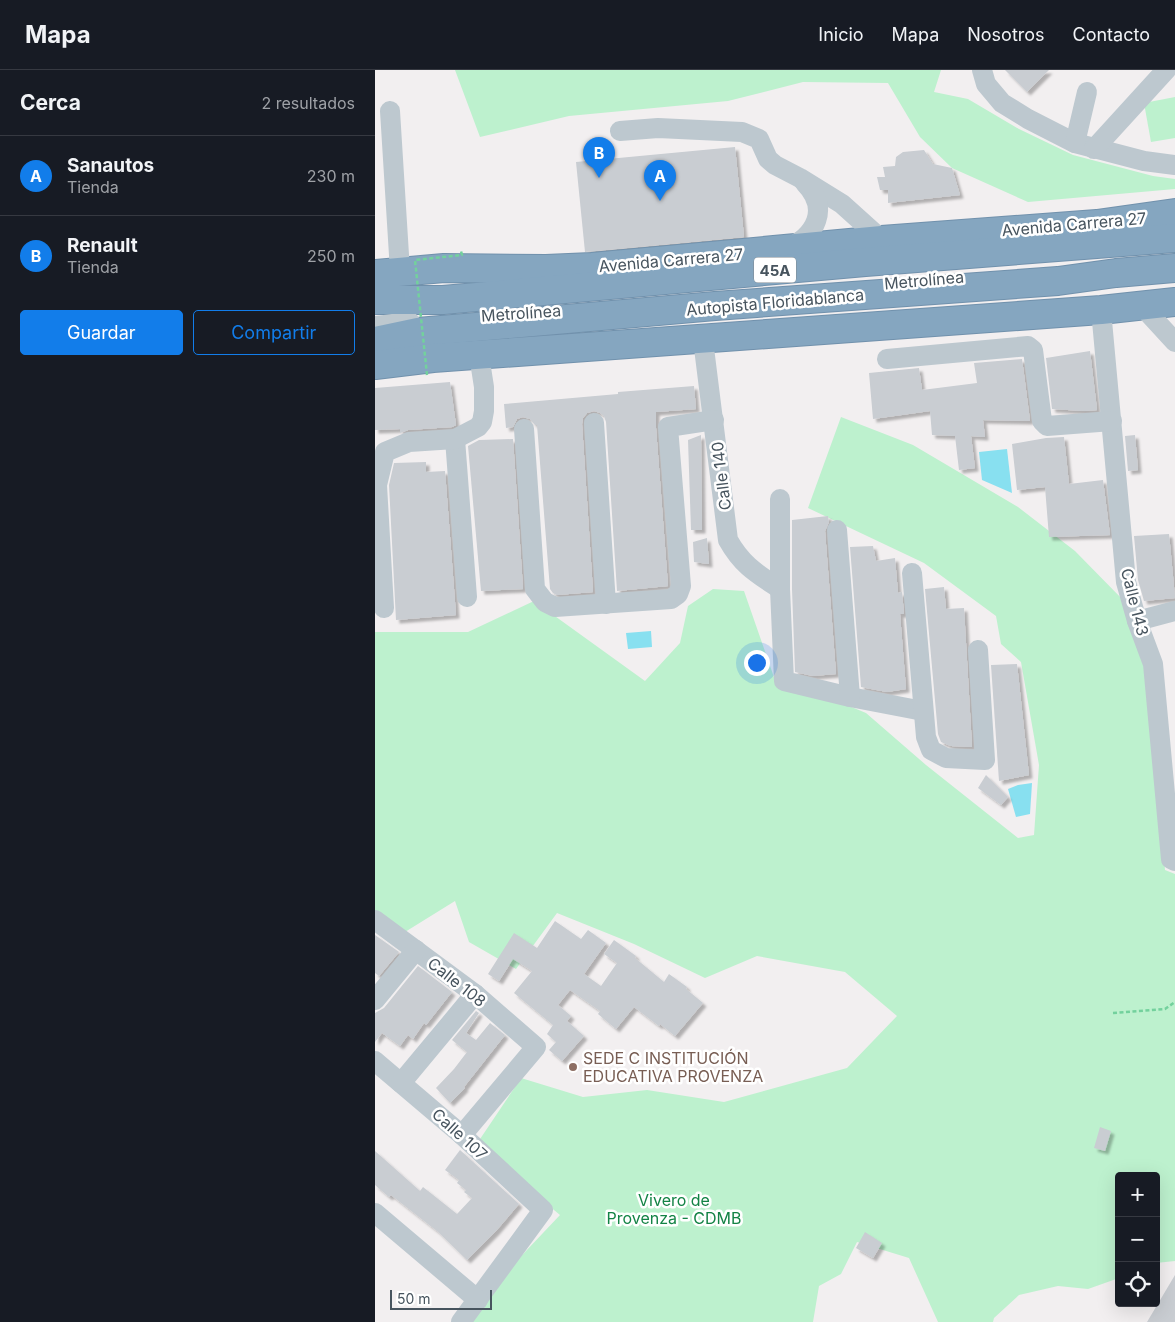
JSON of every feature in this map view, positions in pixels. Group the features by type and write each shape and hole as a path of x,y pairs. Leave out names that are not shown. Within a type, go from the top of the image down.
{"highway":[{"name":"Avenida Carrera 27","path":"387,272 444,268 546,269 592,267 882,240 1097,224 1175,213"},
{"name":"Autopista Floridablanca","path":"375,300 443,300 865,262 1175,238"},
{"name":"Autopista Floridablanca","path":"375,341 428,331 715,306 1058,281 1116,273 1175,268"},
{"path":"1058,281 1175,300"},
{"path":"375,365 433,358 1101,310 1175,300"}],"street":[{"path":"982,70 986,84 1002,102 1029,119 1075,143 1144,161 1175,165"},
{"path":"1094,149 1166,70"},
{"path":"1075,143 1087,92"},
{"path":"387,272 390,111"},
{"path":"619,131 659,128 742,132 759,139 768,159 775,165 842,204 882,240"},
{"path":"785,250 797,244 806,236 813,229 817,219 816,198 811,189 800,178"},
{"name":"Metrolínea","path":"375,312 436,310 1175,248"},
{"name":"Metrolínea","path":"375,326 463,317 643,305 743,294 1175,259"},
{"path":"1141,305 1175,342"},
{"name":"Calle 143","path":"1101,310 1126,582 1137,622 1153,664 1171,859 1175,860"},
{"name":"Calle 140","path":"703,340 728,540 737,556 754,572 780,590"},
{"path":"887,359 1028,346 1033,350 1043,421 1047,426 1112,421"},
{"path":"384,608 377,485 385,452 409,442 455,439 478,427 482,422 484,387 479,355"},
{"path":"524,429 535,589 545,602 555,607 671,599 679,594 681,586 667,427 714,420"},
{"path":"594,423 606,604"},
{"path":"455,439 467,597"},
{"path":"780,499 780,590 785,681 850,697 923,711"},
{"path":"837,530 850,697"},
{"path":"912,573 926,737 931,750 946,758 985,760 978,650"},
{"path":"1137,622 1175,611"},
{"name":"Calle 108","path":"375,920 475,994 537,1047 463,1135"},
{"path":"375,1000 416,950"},
{"path":"401,1083 475,994"},
{"name":"Calle 107","path":"375,1061 463,1135 543,1210 478,1300"},
{"path":"375,1213 478,1300 461,1322"}],"path":[{"path":"427,375 415,260 462,256 461,251"},
{"path":"1113,1012 1165,1009 1175,1002"}],"green space":[{"path":"455,70 941,70 934,92 968,99 1019,129 1073,155 1153,176 1175,179 1175,189 1028,202 952,168 920,137 888,83 803,82 728,101 569,116 480,137"},
{"path":"1175,97 1175,138 1151,142 1144,103"},
{"name":"Vivero de Provenza - CDMB","path":"841,417 913,445 1018,507 1075,551 1126,603 1150,674 1165,870 1175,874 1175,1261 1160,1263 1160,1172 1115,1172 1115,1279 1088,1289 1058,1286 1019,1295 994,1318 993,1322 938,1322 909,1258 857,1242 841,1274 819,1286 813,1322 465,1322 488,1291 560,1215 476,1145 521,1078 583,1097 647,1090 724,1102 847,1068 897,1016 845,972 757,956 705,978 634,944 557,913 516,969 469,942 455,901 405,932 375,913 375,632 468,632 534,601 645,681 680,643 688,606 713,589 744,591 776,683 796,684 866,713 926,765 1018,838 1034,835 1039,765 1021,662 1001,644 996,616 924,563 808,508"}],"water":[{"path":"1007,449 1012,493 982,480 979,452"},
{"path":"651,631 652,647 628,649 626,633"},
{"path":"1032,783 1030,814 1016,817 1008,789"}],"building":[{"path":"1005,70 1049,70 1027,92"},
{"path":"735,147 744,237 585,252 576,162"},
{"path":"924,150 933,164 952,168 960,195 888,203 888,190 880,190 877,177 885,177 883,167 895,166 896,157 903,152"},
{"path":"1090,351 1097,410 1052,409 1046,358"},
{"path":"1022,359 1030,421 983,420 985,437 971,436 975,468 959,470 955,436 932,435 930,411 873,419 869,373 919,368 922,390 977,383 974,363"},
{"path":"450,382 456,425 452,427 408,430 400,433 400,429 375,430 375,388"},
{"path":"694,386 696,409 656,412 668,586 617,591 606,422 604,416 594,411 587,413 583,418 582,424 593,592 557,595 553,593 550,589 537,425 530,419 523,417 517,419 513,427 506,428 504,404"},
{"path":"701,435 702,530 691,530 688,440"},
{"path":"1135,435 1138,470 1128,471 1125,436"},
{"path":"1064,437 1069,484 1103,480 1110,535 1049,537 1045,487 1017,490 1012,444"},
{"path":"513,439 523,589 481,591 468,446 479,440"},
{"path":"426,462 426,472 445,471 456,615 396,620 389,485 394,463"},
{"path":"828,516 829,522 825,531 836,674 813,676 795,672 792,520"},
{"path":"1169,534 1175,598 1144,601 1138,580 1134,536"},
{"path":"707,538 709,564 694,562 693,542"},
{"path":"873,546 876,561 895,558 898,593 902,592 904,614 900,614 906,689 887,692 861,687 850,547"},
{"path":"944,587 946,609 964,608 972,747 951,746 941,742 938,734 925,589"},
{"path":"1017,664 1029,775 999,781 991,665"},
{"path":"986,775 1008,797 1001,805 978,788"},
{"path":"555,921 581,939 588,930 606,943 584,974 601,986 617,963 604,954 614,940 636,956 635,958 664,982 669,974 687,987 686,989 703,1003 675,1036 634,1007 616,1029 598,1014 600,1011 570,990 558,1005 571,1016 567,1021 584,1036 562,1061 549,1050 556,1042 547,1034 553,1025 514,993 532,971 513,959 499,981 488,974 514,933 537,948"},
{"path":"375,935 399,952 379,976 375,973"},
{"path":"418,966 452,992 426,1025 424,1023 413,1039 408,1035 400,1046 382,1033 375,1042 375,1013 384,1008"},
{"path":"476,1011 479,1013 466,1033 476,1040 490,1023 505,1035 465,1088 450,1103 436,1088 467,1052 452,1040"},
{"path":"1100,1127 1111,1131 1105,1151 1094,1148"},
{"path":"460,1150 519,1204 496,1231 467,1260 437,1231 391,1195 389,1197 375,1185 375,1151 420,1191 423,1187 457,1214 472,1198 457,1183 459,1180 445,1170"},
{"path":"865,1232 882,1243 873,1258 856,1248"},
{"path":"1175,1275 1175,1322 1147,1322 1156,1307 1160,1307 1160,1300"}],"place":[{"name":"Renault","path":"599,178"},
{"name":"Sanautos","path":"660,201"},
{"name":"SEDE C INSTITUCIÓN EDUCATIVA PROVENZA","path":"573,1067"}]}
